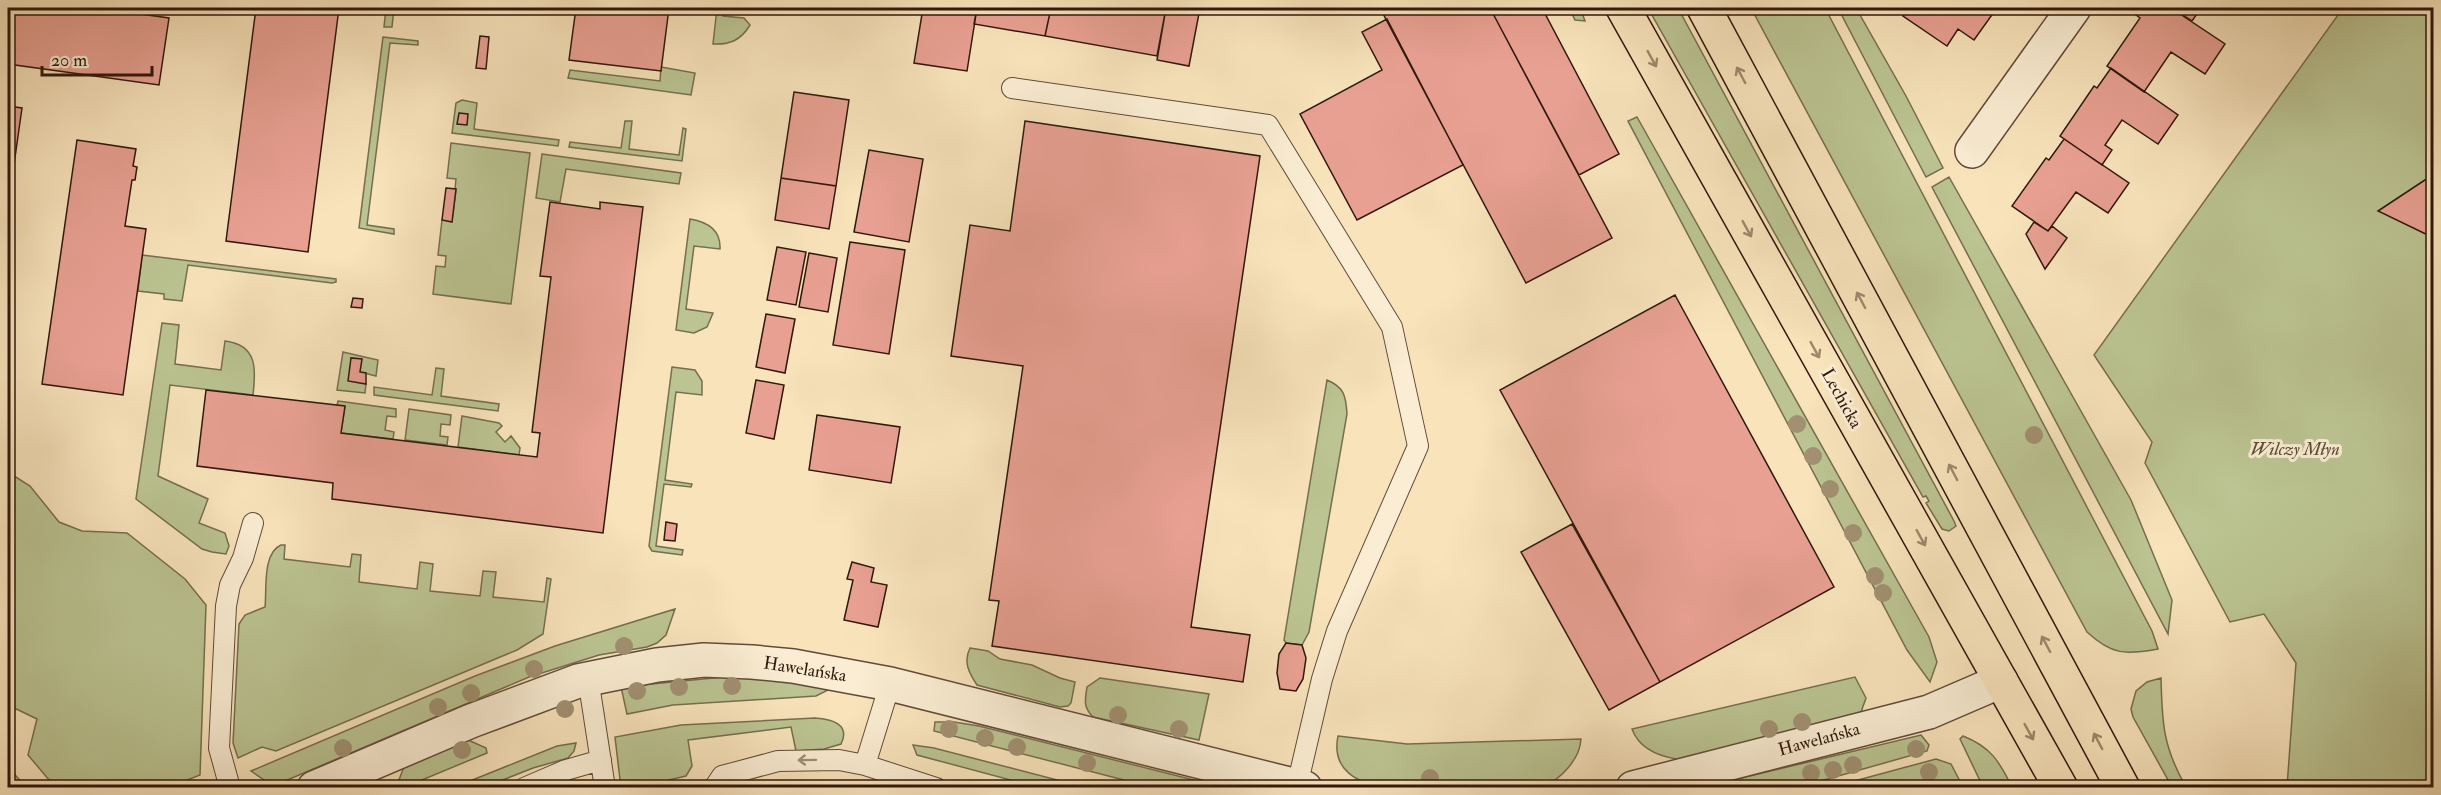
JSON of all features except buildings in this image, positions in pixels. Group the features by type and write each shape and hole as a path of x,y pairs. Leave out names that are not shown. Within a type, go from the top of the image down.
{"main road":[{"name":"Lechicka","path":"1623,8 2061,788"},
{"path":"1704,8 2123,788"}],"street":[{"path":"1972,151 2074,8"},
{"name":"Hawelańska","path":"314,788 536,695 588,678 657,665 704,660 793,666 890,684 1301,787"},
{"name":"Hawelańska","path":"1633,788 1929,712 2001,681"}],"lane":[{"path":"1012,88 1268,125 1392,327 1418,446 1337,631 1322,679 1301,787"},
{"path":"230,788 219,748 226,606 230,585 243,558 253,523"},
{"path":"588,678 605,788"},
{"path":"865,765 890,684"},
{"path":"524,788 566,770 601,760"},
{"path":"714,788 722,776 778,761 839,760 865,765 936,788"}],"green space":[{"path":"386,8 394,8 392,27 384,27"},
{"path":"717,8 723,8 723,16 744,18 750,25 734,41 713,44"},
{"path":"1569,8 1580,8 1585,21 1575,20"},
{"path":"1648,8 1678,8 1954,521 1956,526 1949,531 1942,529 1926,503 1929,501 1926,496 1923,497"},
{"path":"1751,8 1825,8 2152,631 2158,649 2136,652 2120,651 2104,645 2087,632"},
{"path":"1838,8 1856,8 1906,96 1943,168 1926,177"},
{"name":"Wilczy Młyn","path":"2343,8 2433,8 2433,787 2287,787 2296,663 2264,614 2230,622 2145,463 2152,442 2094,355"},
{"path":"383,37 418,41 418,45 390,43 367,225 394,229 394,234 359,228"},
{"path":"661,67 695,73 691,95 568,78 570,70 660,81"},
{"path":"462,100 477,103 474,129 559,140 558,146 452,133 456,103"},
{"path":"1637,117 1929,637 1937,662 1930,682 1907,650 1628,121"},
{"path":"625,121 632,121 629,149 679,155 683,128 686,129 682,161 569,147 570,142 621,148"},
{"path":"451,143 530,153 511,304 433,294 436,266 445,267 446,256 438,255 442,220 452,221 456,190 456,179 447,178"},
{"path":"542,154 681,173 679,184 566,169 560,202 536,198"},
{"path":"1949,177 2131,500 2172,600 2168,634 1932,187"},
{"path":"690,219 712,228 720,242 720,249 694,246 686,309 713,313 707,327 694,333 676,330"},
{"path":"142,255 336,279 336,282 188,265 182,301 164,299 164,294 138,291"},
{"path":"162,323 179,325 175,364 221,370 225,341 236,343 244,348 252,360 255,377 253,395 170,385 158,476 208,499 199,523 225,533 229,546 226,554 202,549 136,499"},
{"path":"343,352 378,360 376,376 360,372 361,359 351,358 366,384 365,393 337,390"},
{"path":"672,367 695,370 702,381 702,395 676,392 665,480 692,484 691,487 664,484 656,546 683,550 682,555 652,551 649,546"},
{"path":"436,368 444,369 441,396 499,404 498,411 374,395 374,387 432,395"},
{"path":"1327,380 1341,389 1346,402 1347,414 1309,632 1302,645 1286,643 1284,640"},
{"path":"338,401 396,409 396,417 387,416 385,430 394,432 393,439 341,433 345,407 337,405"},
{"path":"409,409 451,415 450,425 441,424 440,436 448,437 447,445 405,440"},
{"path":"462,416 499,423 502,426 496,432 505,442 511,436 520,448 519,455 458,447"},
{"path":"8,472 30,486 59,522 82,531 127,533 185,579 206,605 200,775 187,780 184,787 55,787 28,755 37,719 8,705"},
{"path":"285,545 284,559 350,567 352,554 361,555 359,582 417,589 420,562 433,564 430,591 480,596 483,571 496,572 493,597 544,602 547,578 551,579 543,634 517,650 276,751 262,747 238,758 233,743 239,624 245,615 265,607 268,564 275,549"},
{"path":"675,609 666,635 657,643 647,647 599,655 529,677 278,784 267,782 251,771 475,676 555,646"},
{"path":"970,648 988,651 1000,659 1032,665 1075,682 1071,703 1060,707 977,685 968,667 967,658"},
{"path":"724,677 788,681 823,687 828,690 816,696 673,705 627,714 621,687"},
{"path":"1855,677 1866,698 1857,716 1677,759 1663,756 1644,746 1632,729"},
{"path":"1100,678 1209,694 1199,740 1093,717 1086,707 1087,687"},
{"path":"2161,678 2165,734 2178,773 2186,787 2172,787 2133,717 2131,709 2136,691 2147,682"},
{"path":"815,718 833,721 841,727 843,737 841,744 824,749 796,751 791,727 688,740 692,766 686,776 668,780 668,787 621,788 615,737 681,725"},
{"path":"935,722 979,726 1194,780 1193,787 1151,787 934,731"},
{"path":"1921,735 1929,745 1927,751 1824,780 1786,787 1700,788"},
{"path":"1338,736 1407,744 1581,739 1577,754 1568,768 1543,787 1386,788 1365,783 1348,773 1338,758"},
{"path":"1963,736 1981,745 1993,756 2012,787 1983,787 1960,739"},
{"path":"466,739 486,748 487,753 405,787 398,787 405,764"},
{"path":"576,743 574,751 568,758 533,768 485,787 455,787 557,746"},
{"path":"913,745 934,748 1084,787 1037,787 917,755"},
{"path":"1936,759 1951,764 1963,787 1832,787"},
{"path":"8,767 26,787 8,787"}]}
